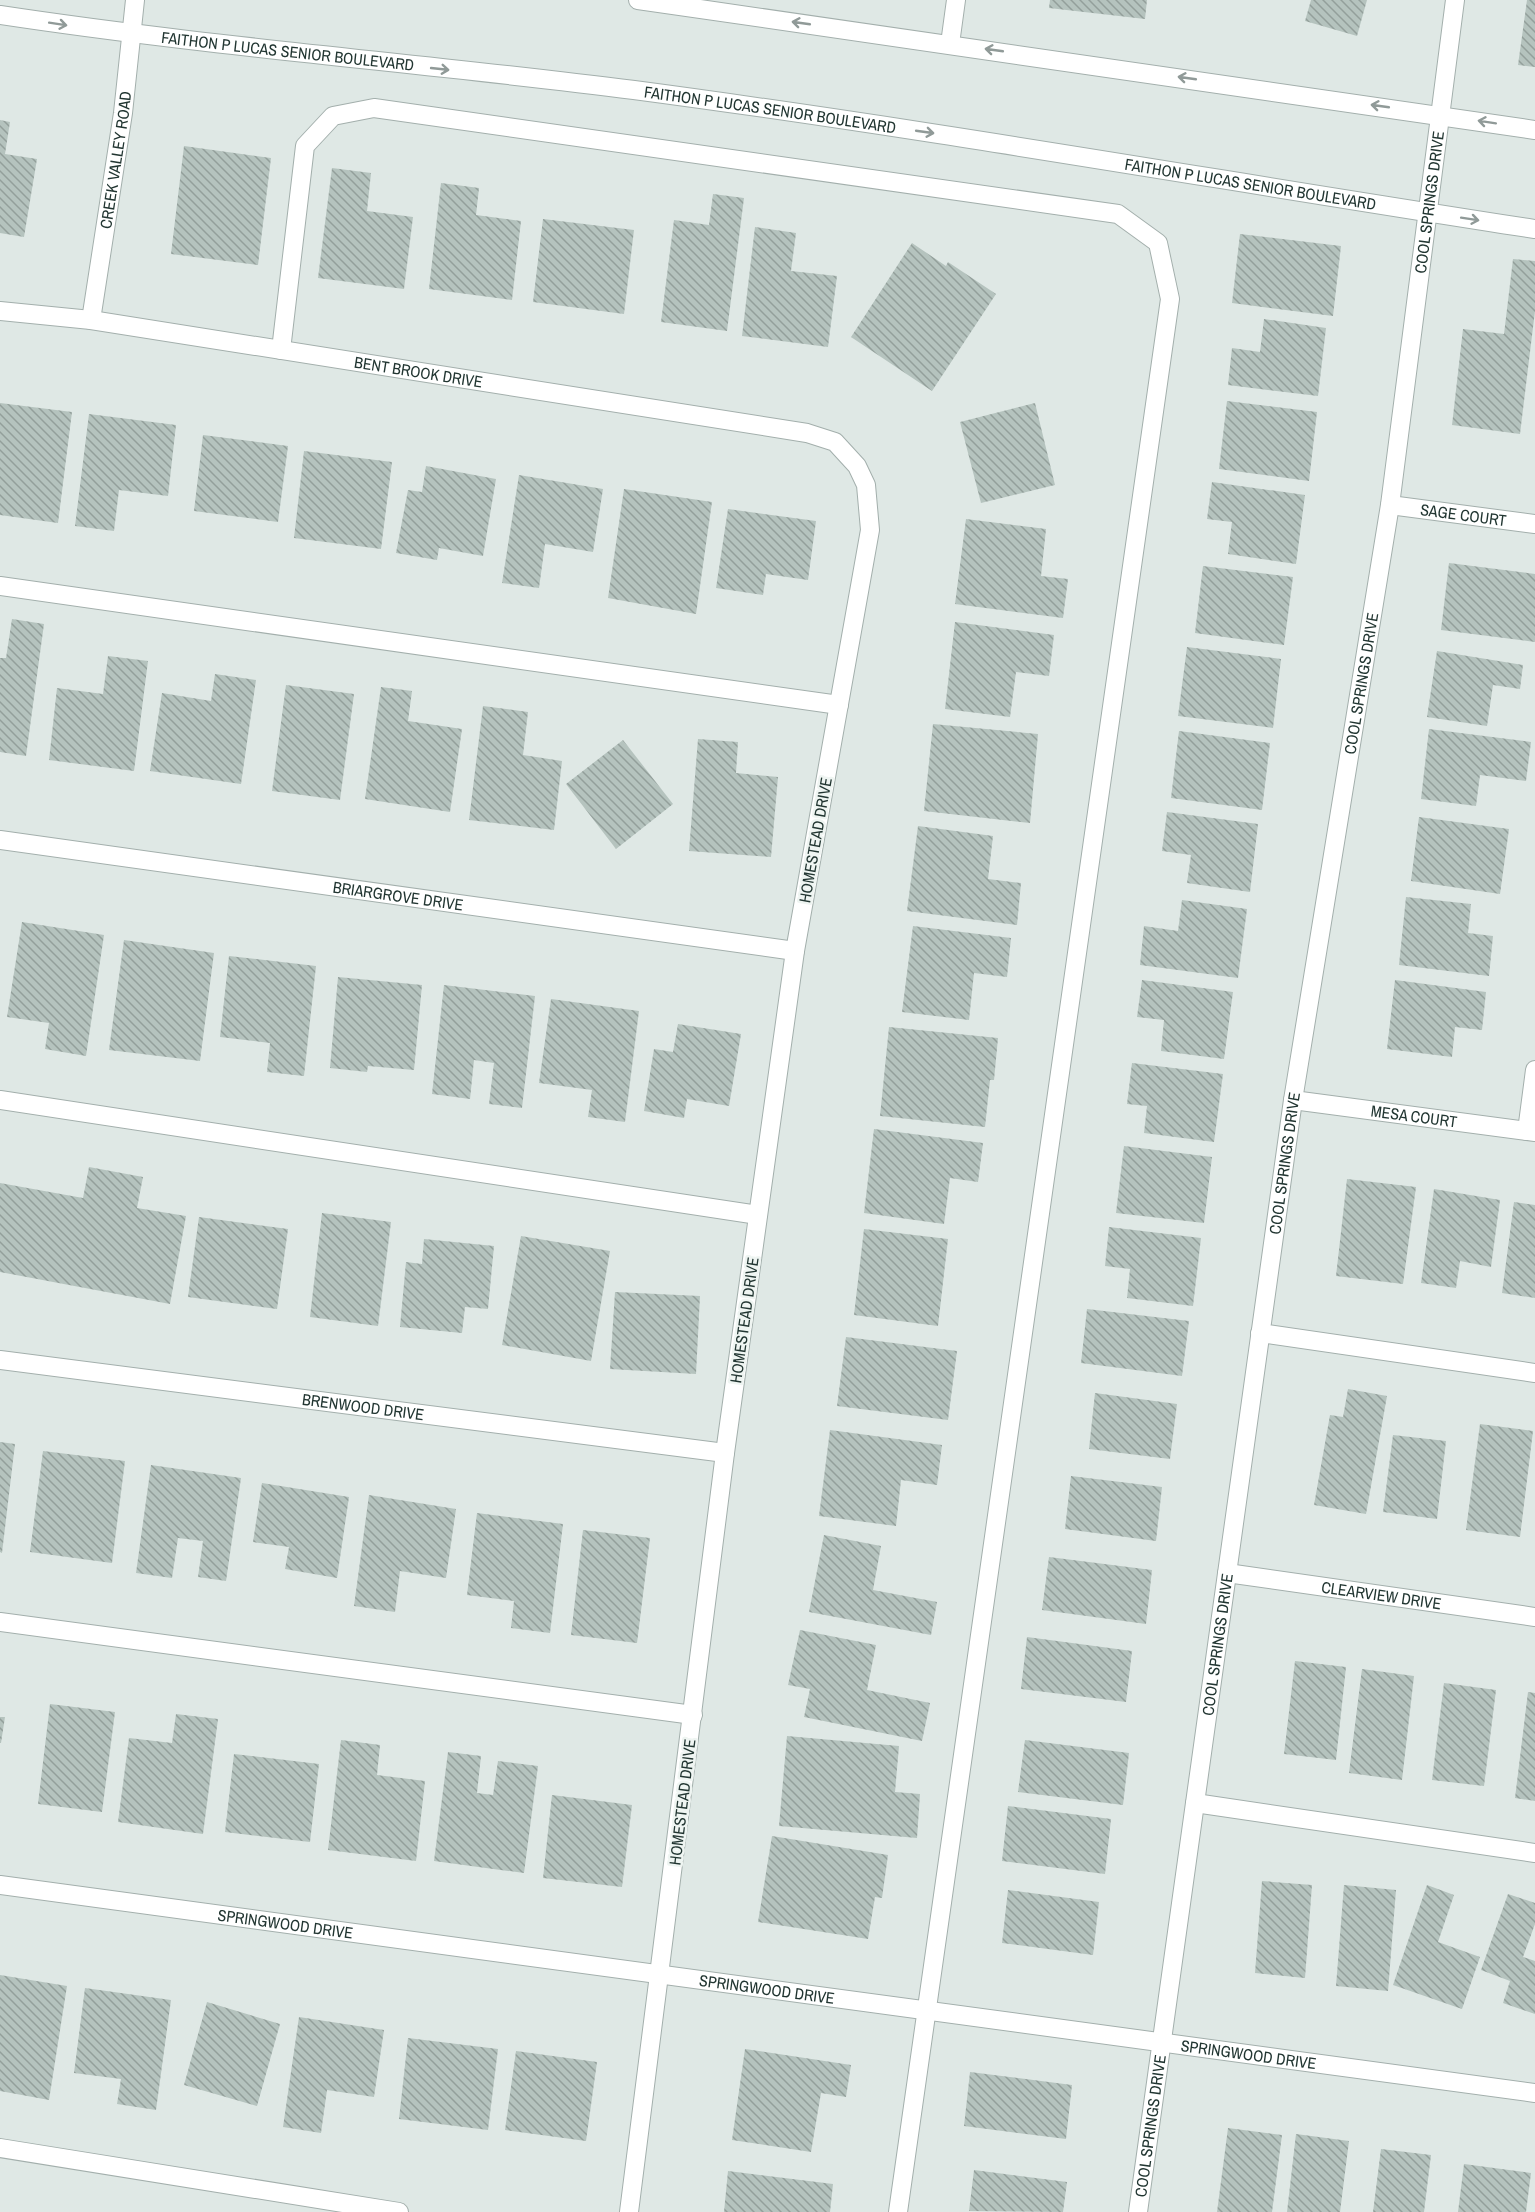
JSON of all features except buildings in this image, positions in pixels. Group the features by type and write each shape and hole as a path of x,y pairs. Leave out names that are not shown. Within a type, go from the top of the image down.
{"street":[{"name":"CREEK VALLEY ROAD","path":"91,320 123,113 135,0"},
{"path":"639,0 1535,130"},
{"path":"950,44 956,0"},
{"name":"COOL SPRINGS DRIVE","path":"1138,2212 1293,1100 1390,505 1428,213 1438,115 1455,0"},
{"name":"FAITHON P LUCAS SENIOR BOULEVARD","path":"0,15 132,35 633,90 959,137 1535,230"},
{"path":"281,350 305,146 333,116 374,108 1118,214 1158,243 1170,299 898,2212"},
{"name":"BENT BROOK DRIVE","path":"0,311 91,320 807,433 835,442"},
{"name":"HOMESTEAD DRIVE","path":"629,2212 725,1453 795,951 870,530 866,485 857,466 835,442"},
{"name":"SAGE COURT","path":"1390,505 1535,524"},
{"path":"0,586 839,705"},
{"name":"BRIARGROVE DRIVE","path":"0,840 795,951"},
{"path":"1531,1132 1535,1070"},
{"path":"0,1100 758,1215"},
{"name":"MESA COURT","path":"1293,1100 1531,1132"},
{"path":"1260,1333 1535,1373"},
{"name":"BRENWOOD DRIVE","path":"0,1360 725,1453"},
{"name":"CLEARVIEW DRIVE","path":"1227,1573 1535,1617"},
{"path":"0,1622 693,1715"},
{"path":"1195,1803 1535,1853"},
{"name":"SPRINGWOOD DRIVE","path":"0,1885 1535,2093"},
{"path":"0,2148 399,2212"}]}
